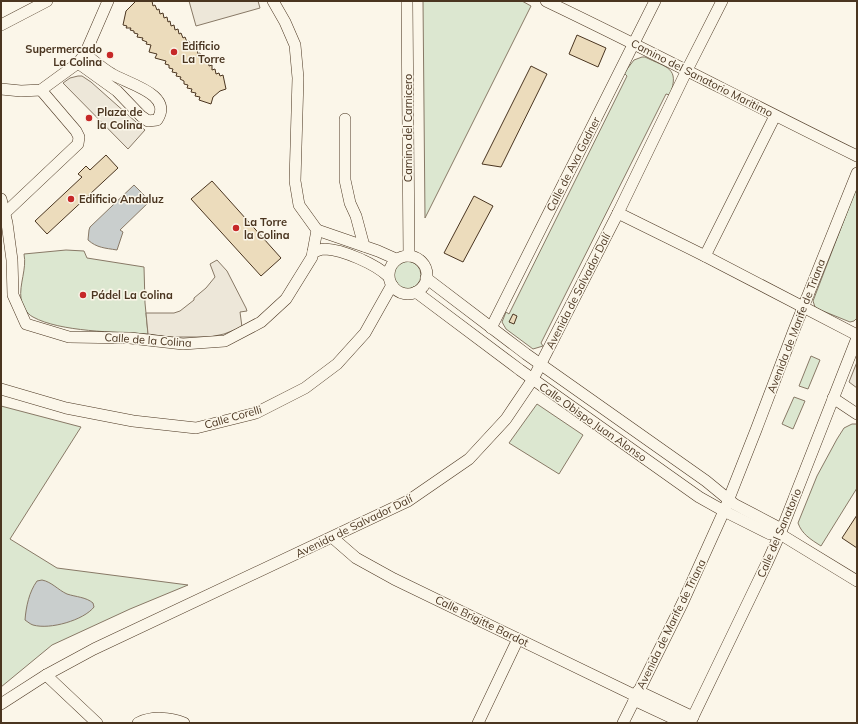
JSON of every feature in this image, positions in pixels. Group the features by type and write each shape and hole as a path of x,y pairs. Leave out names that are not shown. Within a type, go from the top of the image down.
{"street":[{"path":"1,25 48,1"},
{"path":"1,89 21,91 41,90 78,63 85,54 108,1"},
{"path":"273,1 285,22 295,45 298,78 295,181 300,205 317,230 396,259"},
{"name":"Camino del Carnicero","path":"407,1 409,256"},
{"name":"Camino del Sanatorio Maritimo","path":"546,1 634,43 775,116 857,156"},
{"name":"Calle de Ava Gadner","path":"491,328 655,1"},
{"name":"Avenida de Salvador Dalí","path":"1,704 46,675 94,649 333,538 408,501 469,459 506,419 533,379 618,213 722,1"},
{"path":"78,63 117,91 148,121 157,120 161,114 161,105 157,99 143,88 113,74 85,54"},
{"path":"5,213 78,144 79,137 76,132 41,90"},
{"path":"705,256 775,116"},
{"path":"346,119 345,180 350,203 356,216 364,246"},
{"name":"Avenida de Marife de Triana","path":"623,723 682,604 724,511 857,173"},
{"name":"Calle de la Colina","path":"1,199 7,223 12,260 13,296 26,324 69,337 130,338 182,344 225,341 261,322 286,299 312,257 317,230"},
{"path":"618,213 705,256 857,336"},
{"path":"313,252 325,249 343,253 380,268 390,281 401,293 416,292 424,283 426,278 424,266 421,261 409,256 400,257 396,259 389,270 390,281"},
{"name":"Calle Obispo Juan Alonso","path":"426,278 540,364 706,481 728,500 776,526 780,534 857,582"},
{"name":"Calle Corelli","path":"1,389 66,408 126,420 196,428 256,413 305,388 337,364 365,333 390,281"},
{"name":"Calle Obispo Juan Alonso","path":"416,292 533,379 699,497 770,534 780,534"},
{"name":"Calle del Sanatorio","path":"692,720 780,534 857,336"},
{"path":"833,398 857,414"},
{"path":"706,481 726,484 736,480"},
{"name":"Calle Brigitte Bardot","path":"333,538 356,558 394,579 636,696 692,720"},
{"path":"478,723 518,639"},
{"path":"46,675 97,723"},
{"name":"Calle Brigitte Bardot","path":"636,696 683,723"},
{"path":"138,723 159,718 184,723"}],"green space":[{"path":"423,1 522,1 531,6 425,218"},
{"path":"642,57 665,66 670,70 673,79 673,86 670,95 666,94 541,343 543,346 533,349 506,329 502,322 506,312 509,314 627,76 624,73 634,60"},
{"path":"857,186 857,318 850,322 818,309 815,307 813,301"},
{"name":"Pádel La Colina","path":"66,250 84,251 87,258 144,267 148,334 105,332 58,326 44,322 33,317 27,312 21,299 21,288 25,265 24,254"},
{"path":"407,261 417,265 421,275 417,285 407,289 397,285 393,275 397,265"},
{"path":"811,356 820,360 808,389 799,386"},
{"path":"794,397 805,401 793,429 782,424"},
{"path":"537,404 583,435 559,474 509,443"},
{"path":"1,406 81,427 10,539 57,568 188,585 130,609 52,645 1,687"},
{"path":"852,424 857,424 857,488 821,546 804,533 798,523 817,476 837,439 844,428"}],"shaded area":[{"path":"189,1 258,1 260,8 196,26"},
{"path":"82,76 91,82 145,130 128,149 63,83 70,78"},
{"path":"134,185 150,201 120,230 123,232 117,250 101,247 91,243 88,240 90,227"},
{"path":"217,260 227,271 246,308 247,311 240,312 242,327 224,334 210,337 169,337 148,334 146,313 174,313 180,311 194,300 194,298 206,288 215,277 210,264"},
{"path":"857,362 857,388 849,382"},
{"path":"42,580 49,582 67,594 90,601 93,603 94,607 83,616 66,623 48,626 31,624 25,620 28,600 37,581"}],"building":[{"name":"Edificio La Torre","path":"136,1 152,1 153,6 155,5 157,10 159,9 160,14 163,13 164,18 167,17 171,26 174,25 175,30 178,29 179,34 181,33 187,42 189,41 191,45 193,45 194,50 197,49 198,54 200,53 202,58 204,57 205,61 208,61 209,66 212,65 212,70 215,69 216,74 219,73 220,76 223,75 226,89 220,91 213,97 211,104 199,100 200,97 195,96 196,93 191,92 192,89 187,88 188,85 184,84 184,81 180,79 181,77 176,76 177,73 172,72 173,69 169,68 169,65 165,64 166,61 155,58 157,54 149,52 151,45 146,44 147,42 142,40 143,38 137,37 138,34 130,30 131,28 126,28 127,26 123,25 126,11"},
{"path":"577,35 606,48 598,67 569,54"},
{"path":"531,66 547,74 501,167 482,164"},
{"name":"Edificio Andaluz","path":"106,155 118,168 47,234 35,221 82,177 78,174 86,166 90,170"},
{"name":"La Torre la Colina","path":"212,181 281,258 261,276 191,199"},
{"path":"474,196 493,206 463,262 444,253"},
{"path":"513,314 517,316 514,324 509,322"},
{"path":"857,515 857,548 842,538"}],"place":[{"name":"Edificio La Torre","path":"174,52"},
{"name":"Supermercado La Colina","path":"110,55"},
{"name":"Plaza de la Colina","path":"89,118"},
{"name":"Edificio Andaluz","path":"71,199"},
{"name":"La Torre la Colina","path":"236,228"},
{"name":"Pádel La Colina","path":"83,295"}]}
